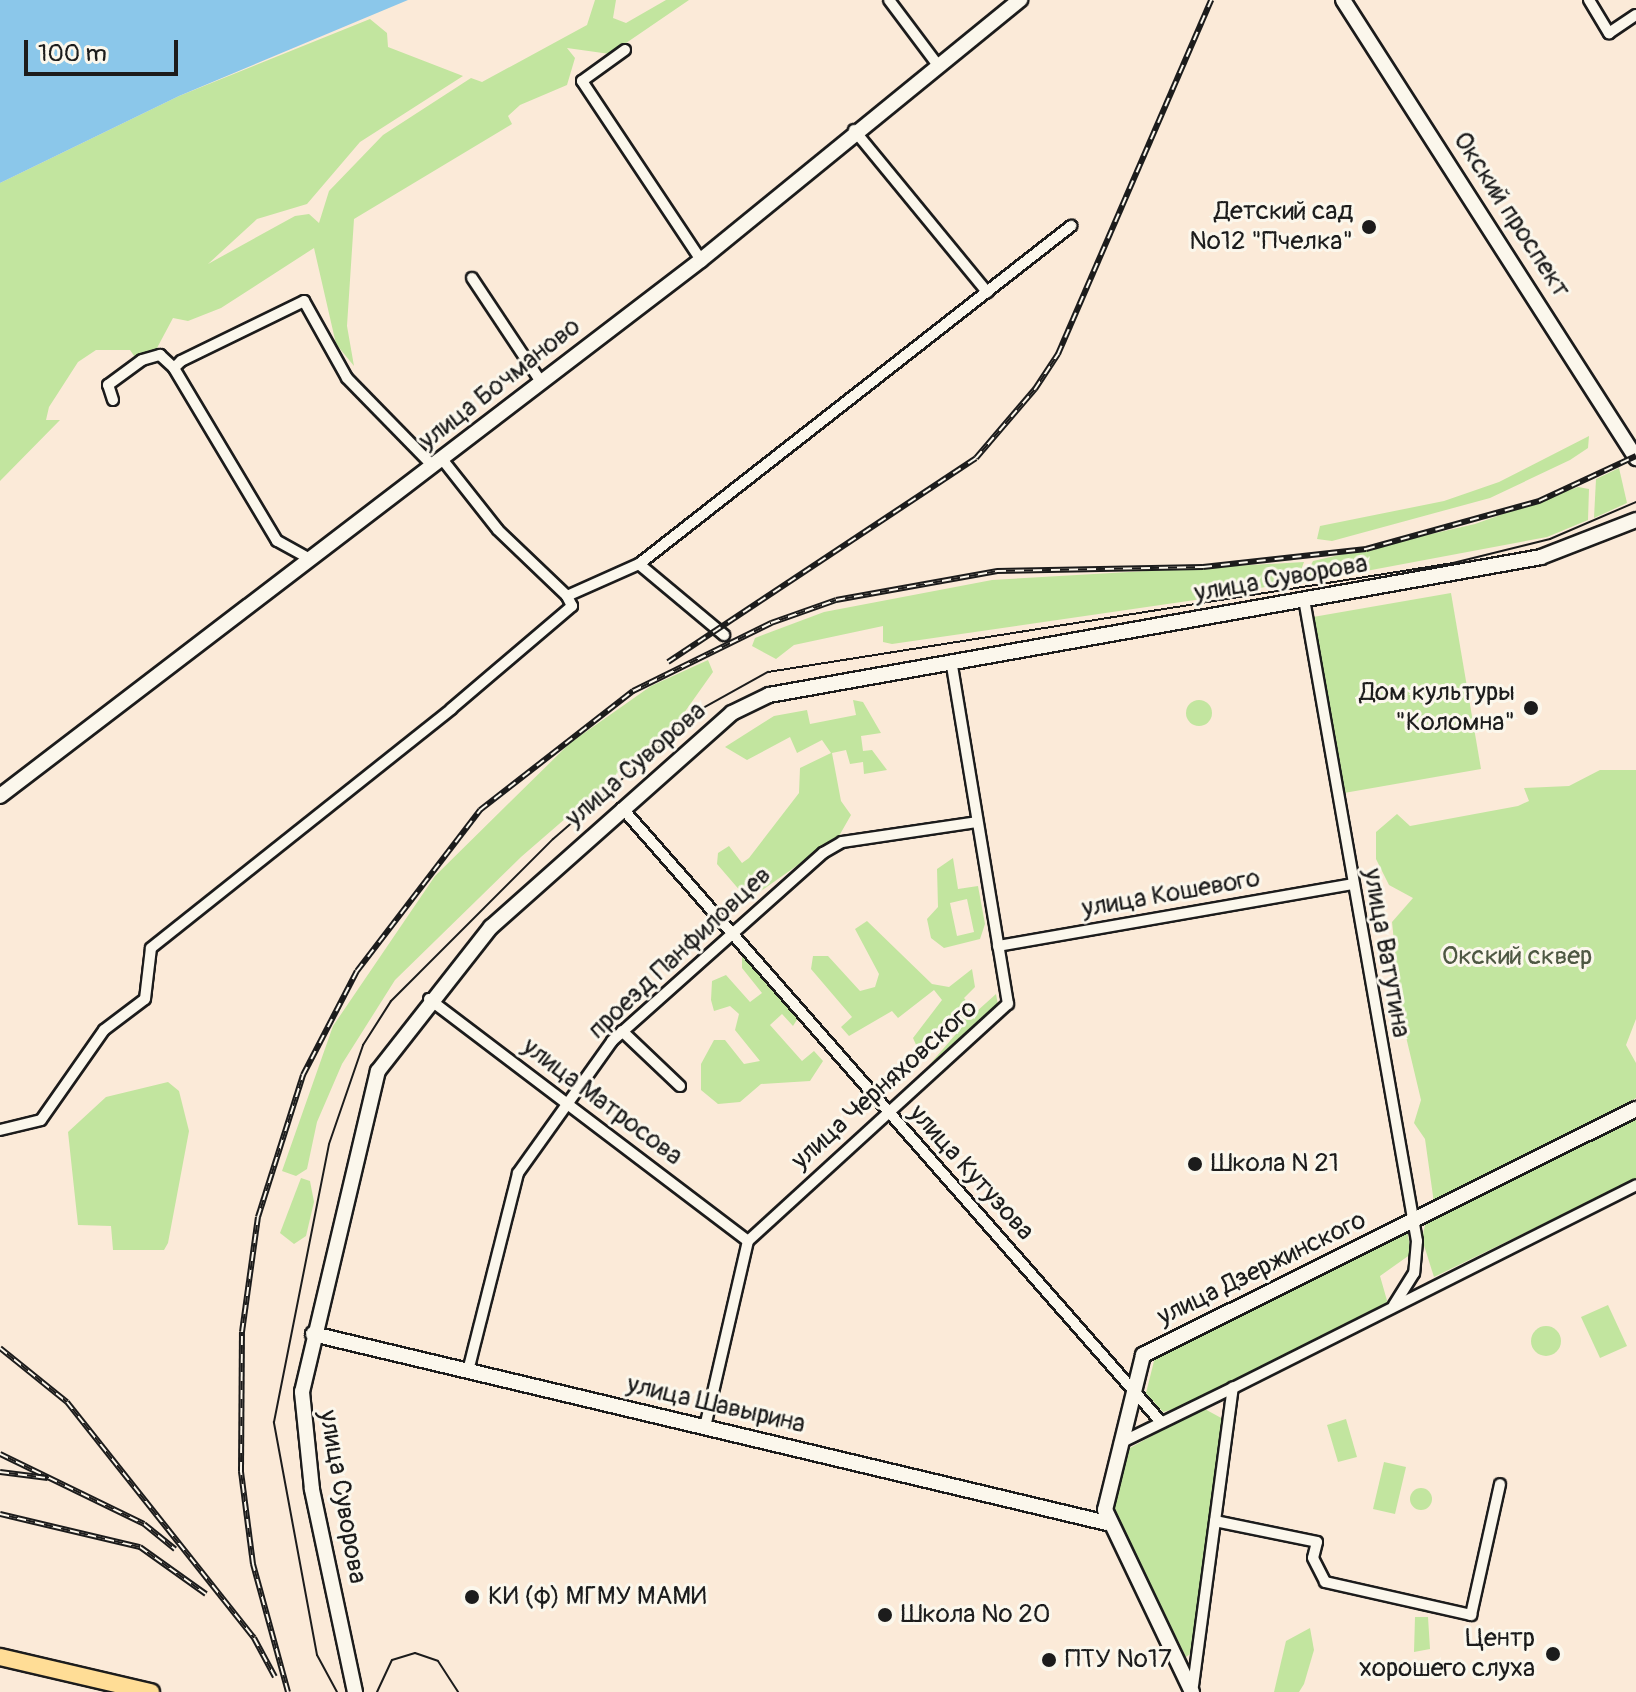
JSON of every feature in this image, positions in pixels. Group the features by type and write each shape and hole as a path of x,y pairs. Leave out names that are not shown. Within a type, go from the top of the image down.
{"main road":[{"path":"0,1657 151,1692"}],"street":[{"path":"889,0 937,64"},
{"name":"улица Бочманово","path":"0,796 701,260 854,130 1020,0"},
{"name":"Окский проспект","path":"1343,0 1632,436 1636,458"},
{"path":"1589,0 1609,33 1636,15"},
{"path":"625,50 582,81 701,260"},
{"path":"854,130 987,292"},
{"path":"567,596 639,564 1071,226"},
{"path":"472,278 541,382"},
{"path":"0,1130 41,1120 104,1030 145,999 151,948 463,699 572,606 567,596 498,530 438,462 347,378 304,301 174,368"},
{"path":"113,400 108,385 142,360 160,355 174,368 277,541 310,559"},
{"name":"улица Суворова","path":"355,1692 303,1433 313,1334 369,1093 390,1050 491,927 732,713 769,695 1541,557 1636,520"},
{"path":"639,564 724,635"},
{"name":"улица Ватутина","path":"1304,599 1417,1260 1392,1307"},
{"name":"улица Черняховского","path":"748,1241 1008,1004 951,661"},
{"name":"улица Кутузова","path":"622,808 889,1114 1132,1385 1161,1422"},
{"name":"проезд Панфиловцев","path":"468,1371 518,1173 622,1031 730,931 842,842 977,822"},
{"name":"улица Кошевого","path":"998,946 1352,884"},
{"name":"улица Матросова","path":"429,999 748,1241"},
{"path":"622,1031 680,1086"},
{"name":"улица Дзержинского","path":"1107,1523 1132,1385 1143,1355 1636,1109"},
{"path":"1120,1443 1636,1185"},
{"path":"705,1427 748,1241"},
{"name":"улица Шавырина","path":"313,1334 1107,1523"},
{"path":"1192,1689 1233,1388"},
{"path":"1215,1521 1317,1542 1313,1558 1325,1582 1471,1615 1500,1484"},
{"path":"1107,1523 1192,1689"}],"green space":[{"path":"595,0 616,0 613,18 626,23 666,0 689,0 610,54 567,48 575,58 567,85 520,105 508,116 512,124 354,219 347,326 354,366 336,344 314,248 221,308 188,321 173,318 157,348 137,360 130,350 96,350 78,362 49,407 46,420 60,420 0,481 0,183 179,96 370,19 387,33 388,47 463,76 360,142 307,204 257,219 208,264 295,216 309,214 319,223 329,191 383,135 471,78 482,82 587,25"},
{"path":"1589,436 1588,448 1570,460 1490,498 1332,541 1317,539 1320,526 1444,501 1499,482"},
{"path":"1619,468 1627,503 1594,518 1596,479"},
{"path":"1578,487 1589,489 1588,520 1547,537 1302,583 1313,561 1475,524"},
{"path":"1304,562 1297,581 1195,600 892,644 883,642 883,626 794,645 776,659 752,646 755,638 824,612 992,580"},
{"path":"1451,593 1481,769 1344,793 1313,617"},
{"path":"708,660 713,672 679,720 521,857 395,980 342,1064 317,1122 307,1169 296,1176 282,1171 333,1026 435,876 570,743 651,686"},
{"path":"853,700 863,702 881,733 861,736 863,751 872,750 887,770 864,774 863,762 850,764 846,750 832,753 841,801 851,815 839,836 748,900 717,864 718,853 729,846 742,863 749,858 799,793 800,768 831,753 822,740 797,753 790,737 747,760 725,747 774,716 807,710 810,724 856,715"},
{"path":"1199,700 1208,704 1212,713 1208,722 1199,726 1190,722 1186,713 1190,704"},
{"name":"Окский сквер","path":"1600,770 1636,770 1636,1019 1626,1045 1636,1063 1636,1098 1434,1203 1425,1139 1414,1123 1421,1100 1402,1020 1392,922 1413,898 1389,885 1376,859 1376,832 1397,814 1410,826 1518,806 1529,801 1524,788 1569,786"},
{"path":"953,858 958,889 978,886 985,924 980,939 944,948 931,938 927,919 938,907 937,869","holes":["967,899 974,932 957,936 950,903"]},
{"path":"867,921 932,984 949,987 972,969 975,987 964,998 976,1012 996,994 998,1005 930,1064 963,1026 952,1015 917,1047 913,1038 942,1000 934,990 898,1018 892,1011 849,1036 841,1027 852,1017 811,969 813,956 828,956 860,991 875,987 879,974 855,929"},
{"path":"742,954 798,1018 793,1026 782,1014 770,1025 802,1061 814,1051 823,1061 810,1081 761,1084 740,1102 718,1104 701,1090 701,1064 714,1040 725,1040 744,1064 760,1061 735,1030 739,1014 730,1006 714,1011 711,1000 712,981 726,975 750,1002 762,993 742,968"},
{"path":"168,1082 179,1091 189,1131 168,1243 164,1250 113,1250 111,1226 78,1225 68,1132 106,1097"},
{"path":"1636,1117 1636,1179 1434,1277 1422,1239 1426,1220"},
{"path":"301,1178 310,1181 314,1202 306,1236 294,1244 280,1233"},
{"path":"1407,1228 1411,1254 1380,1276 1388,1304 1181,1407 1163,1412 1146,1393 1156,1353"},
{"path":"1608,1305 1627,1346 1600,1358 1581,1317"},
{"path":"1546,1326 1557,1330 1561,1341 1557,1352 1546,1356 1535,1352 1531,1341 1535,1330"},
{"path":"1203,1408 1223,1419 1193,1652 1186,1657 1113,1507 1128,1449"},
{"path":"1346,1419 1357,1457 1338,1462 1327,1425"},
{"path":"1384,1462 1406,1467 1395,1514 1373,1509"},
{"path":"1421,1488 1429,1491 1432,1499 1429,1507 1421,1510 1413,1507 1410,1499 1413,1491"},
{"path":"1415,1617 1428,1617 1430,1649 1414,1652"},
{"path":"1310,1628 1314,1650 1304,1684 1299,1692 1274,1692 1286,1641"}],"water":[{"path":"0,0 408,0 179,96 0,183"}],"tram line":[{"path":"337,1692 317,1655 274,1422 329,1144 363,1045 391,1001 553,839 705,707 768,672 1453,563 1550,539 1636,502"},
{"path":"377,1692 392,1660 415,1653 438,1661 458,1692"}],"railway":[{"path":"668,662 976,458 1035,389 1058,354 1211,0"},
{"path":"288,1692 253,1564 241,1471 242,1332 258,1217 303,1075 357,971 480,810 633,691 771,623 836,600 997,571 1203,567 1366,549 1539,501 1636,456"},
{"path":"0,1348 67,1402 254,1638 275,1677"},
{"path":"0,1454 144,1524 175,1549"},
{"path":"0,1472 48,1478"},
{"path":"0,1514 140,1547 206,1594"}],"place":[{"name":"Детский сад №12 \"Пчелка\"","path":"1369,227"},
{"name":"Дом культуры \"Коломна\"","path":"1531,708"},
{"name":"Школа N 21","path":"1195,1164"},
{"name":"КИ (ф) МГМУ МАМИ","path":"472,1597"},
{"name":"Школа № 20","path":"885,1615"},
{"name":"Центр хорошего слуха","path":"1553,1654"},
{"name":"ПТУ №17","path":"1049,1660"}]}
